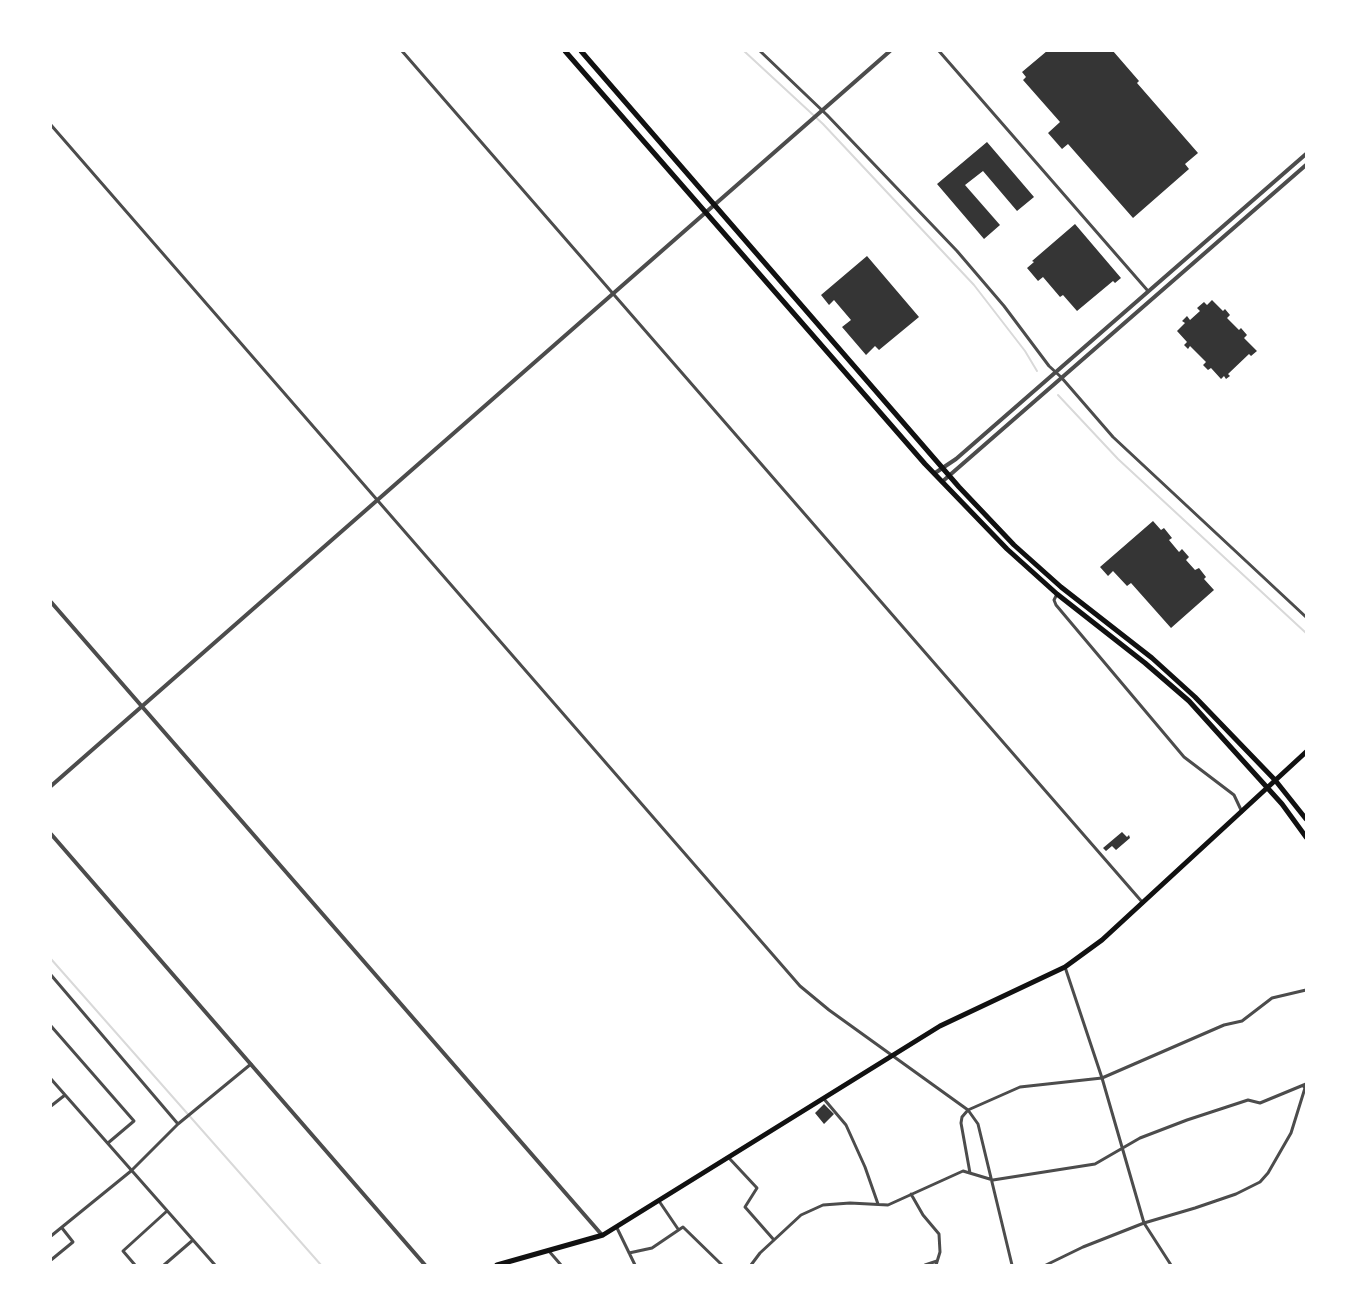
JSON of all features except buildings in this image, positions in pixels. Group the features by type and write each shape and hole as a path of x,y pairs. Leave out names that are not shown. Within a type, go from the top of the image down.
{"main road":[{"path":"565,51 935,473 1007,549 1057,594 1145,663 1188,701 1268,788 1306,837"},
{"path":"581,51 958,487 1014,544 1061,587 1196,697 1275,780 1306,819"},
{"path":"497,1265 603,1235 617,1228 940,1026 1065,967 1102,940 1143,904 1306,752"}],"street":[{"path":"402,51 1143,904"},
{"path":"760,51 822,110 957,251 1004,306 1049,366 1061,376 1113,437 1306,617"},
{"path":"51,786 890,51"},
{"path":"939,51 1148,291"},
{"path":"51,125 800,986 829,1011 968,1110 978,1124 1012,1265"},
{"path":"935,473 956,459 1306,154"},
{"path":"943,481 1306,165"},
{"path":"1057,594 1054,600 1056,605 1184,757 1234,795 1242,812"},
{"path":"51,602 603,1235"},
{"path":"51,834 425,1265"},
{"path":"1065,967 1102,1078 1144,1223 1171,1265"},
{"path":"51,975 178,1124"},
{"path":"970,1173 962,1123 962,1117 968,1110 1020,1087 1102,1078 1224,1025 1242,1021 1272,998 1306,990"},
{"path":"51,1026 134,1121 108,1143"},
{"path":"51,1236 131,1171 178,1124 251,1064"},
{"path":"51,1079 215,1265"},
{"path":"751,1265 760,1253 801,1215 823,1205 888,1205 963,1171 993,1180 1095,1164 1140,1138 1198,1116 1248,1100 1260,1103 1305,1087"},
{"path":"1046,1265 1083,1247 1144,1223 1236,1194 1260,1182 1268,1173 1291,1132 1305,1087"},
{"path":"51,1106 65,1095"},
{"path":"824,1099 846,1125 865,1167 878,1204"},
{"path":"729,1158 757,1188 745,1207 774,1240"},
{"path":"911,1194 923,1215 939,1234 940,1252 936,1263 925,1265"},
{"path":"659,1201 678,1229"},
{"path":"135,1265 123,1251 167,1211"},
{"path":"629,1253 652,1248 683,1227 722,1265"},
{"path":"51,1260 73,1242 62,1228"},
{"path":"617,1228 634,1265"},
{"path":"164,1265 193,1240"},
{"path":"548,1250 561,1265"}],"waterway":[{"path":"744,51 823,124 974,285 1025,351 1037,371"},
{"path":"1058,395 1118,459 1306,633"},
{"path":"51,959 321,1265"}]}
